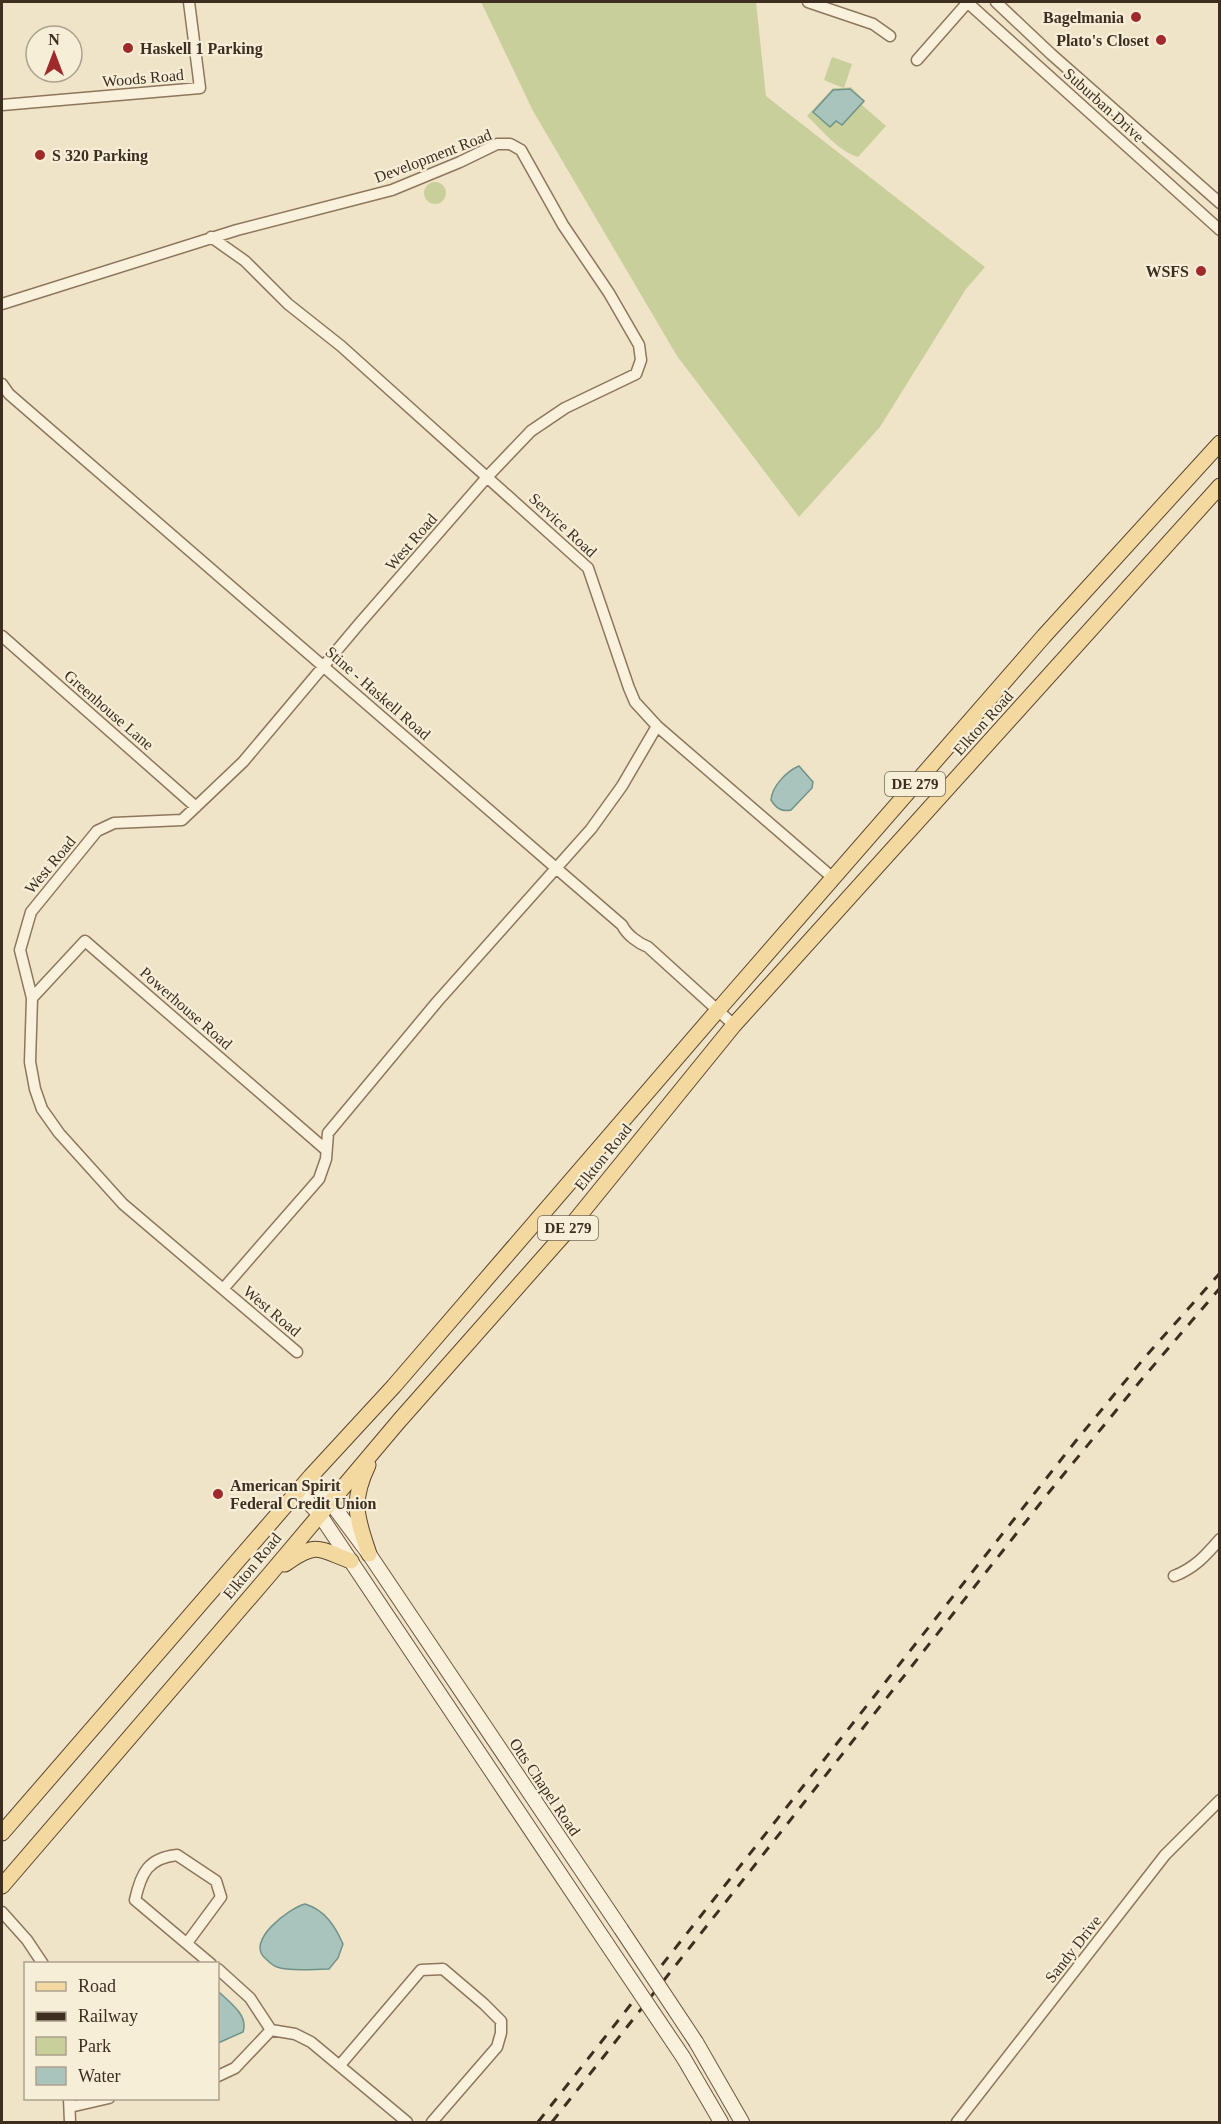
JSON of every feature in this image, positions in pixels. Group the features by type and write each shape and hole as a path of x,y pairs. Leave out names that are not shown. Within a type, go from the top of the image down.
{"main road":[{"name":"Elkton Road","path":"2,1833 311,1476 394,1386 1044,636 1220,443"},
{"name":"Elkton Road","path":"2,1886 330,1502 566,1232 734,1025 1220,486"},
{"path":"369,1554 358,1521 356,1502 361,1480 375,1450"},
{"name":"Otts Chapel Road","path":"311,1476 369,1554 621,1929 696,2042 742,2122"},
{"path":"298,1491 320,1515 351,1561 683,2057 721,2122"},
{"path":"270,1574 300,1553 312,1549 329,1551 351,1561"}],"street":[{"name":"Woods Road","path":"2,105 200,88 189,2"},
{"path":"808,2 873,24 890,36"},
{"path":"917,60 968,2"},
{"name":"Suburban Drive","path":"968,2 1220,230"},
{"name":"Suburban Drive","path":"996,2 1051,54 1220,203"},
{"name":"Development Road","path":"2,304 211,237 392,190 497,144 510,144 521,150 563,225 615,303 639,345 642,360 636,374 565,408 531,431 488,476"},
{"name":"Service Road","path":"211,237 245,261 288,304 341,346 588,568 635,702 657,726 833,878"},
{"name":"Stine - Haskell Road","path":"2,384 9,394 622,925 625,930 648,947 734,1025"},
{"name":"West Road","path":"297,1352 123,1204 89,1169 48,1119 35,1089 30,1062 32,998 20,950 31,912 97,831 114,823 182,820 243,762 488,476"},
{"name":"Greenhouse Lane","path":"2,636 196,807"},
{"path":"223,1290 319,1179 326,1159 328,1133 437,1002 591,829 622,786 657,726"},
{"name":"Powerhouse Road","path":"32,998 86,941 326,1149"},
{"path":"1174,1576 1200,1562 1220,1539"},
{"name":"Sandy Drive","path":"957,2122 1166,1855 1220,1800"},
{"path":"187,1943 221,1897 219,1887 216,1881 177,1855 161,1857 140,1877 135,1900 209,1962"},
{"path":"2,1912 27,1940 42,1962"},
{"path":"219,1970 250,1998 272,2030 295,2034 311,2042 407,2122"},
{"path":"340,2064 422,1970 443,1970 501,2021 501,2033 497,2047 432,2122"},
{"path":"219,2076 235,2068 272,2030"},
{"path":"70,2122 70,2103 93,2100"}],"green space":[{"path":"481,2 756,2 766,96 985,267 966,289 880,427 799,517 677,356 533,111"},
{"path":"832,57 852,64 844,88 851,87 865,101 862,105 886,126 858,157 837,145 807,116 833,88 843,88 824,80"},
{"path":"435,182 443,185 446,193 443,201 435,204 427,201 424,193 427,185"}],"water":[{"path":"850,89 864,101 842,125 836,121 830,127 813,112 833,90"},
{"path":"799,766 813,782 812,788 791,810 782,810 771,800 774,789 790,771"},
{"path":"305,1904 318,1910 329,1919 343,1944 338,1958 329,1969 282,1969 271,1964 261,1952 264,1935 271,1927 289,1912"},
{"path":"219,1992 241,2014 243,2032 219,2043"}],"railway":[{"path":"538,2122 1075,1442 1146,1356 1220,1273"},
{"path":"552,2122 1050,1491 1220,1288"}],"place":[{"name":"Bagelmania","path":"1136,17"},
{"name":"Plato's Closet","path":"1161,40"},
{"name":"Haskell 1 Parking","path":"128,48"},
{"name":"S 320 Parking","path":"40,155"},
{"name":"WSFS","path":"1201,271"},
{"name":"American Spirit Federal Credit Union","path":"218,1494"}]}
